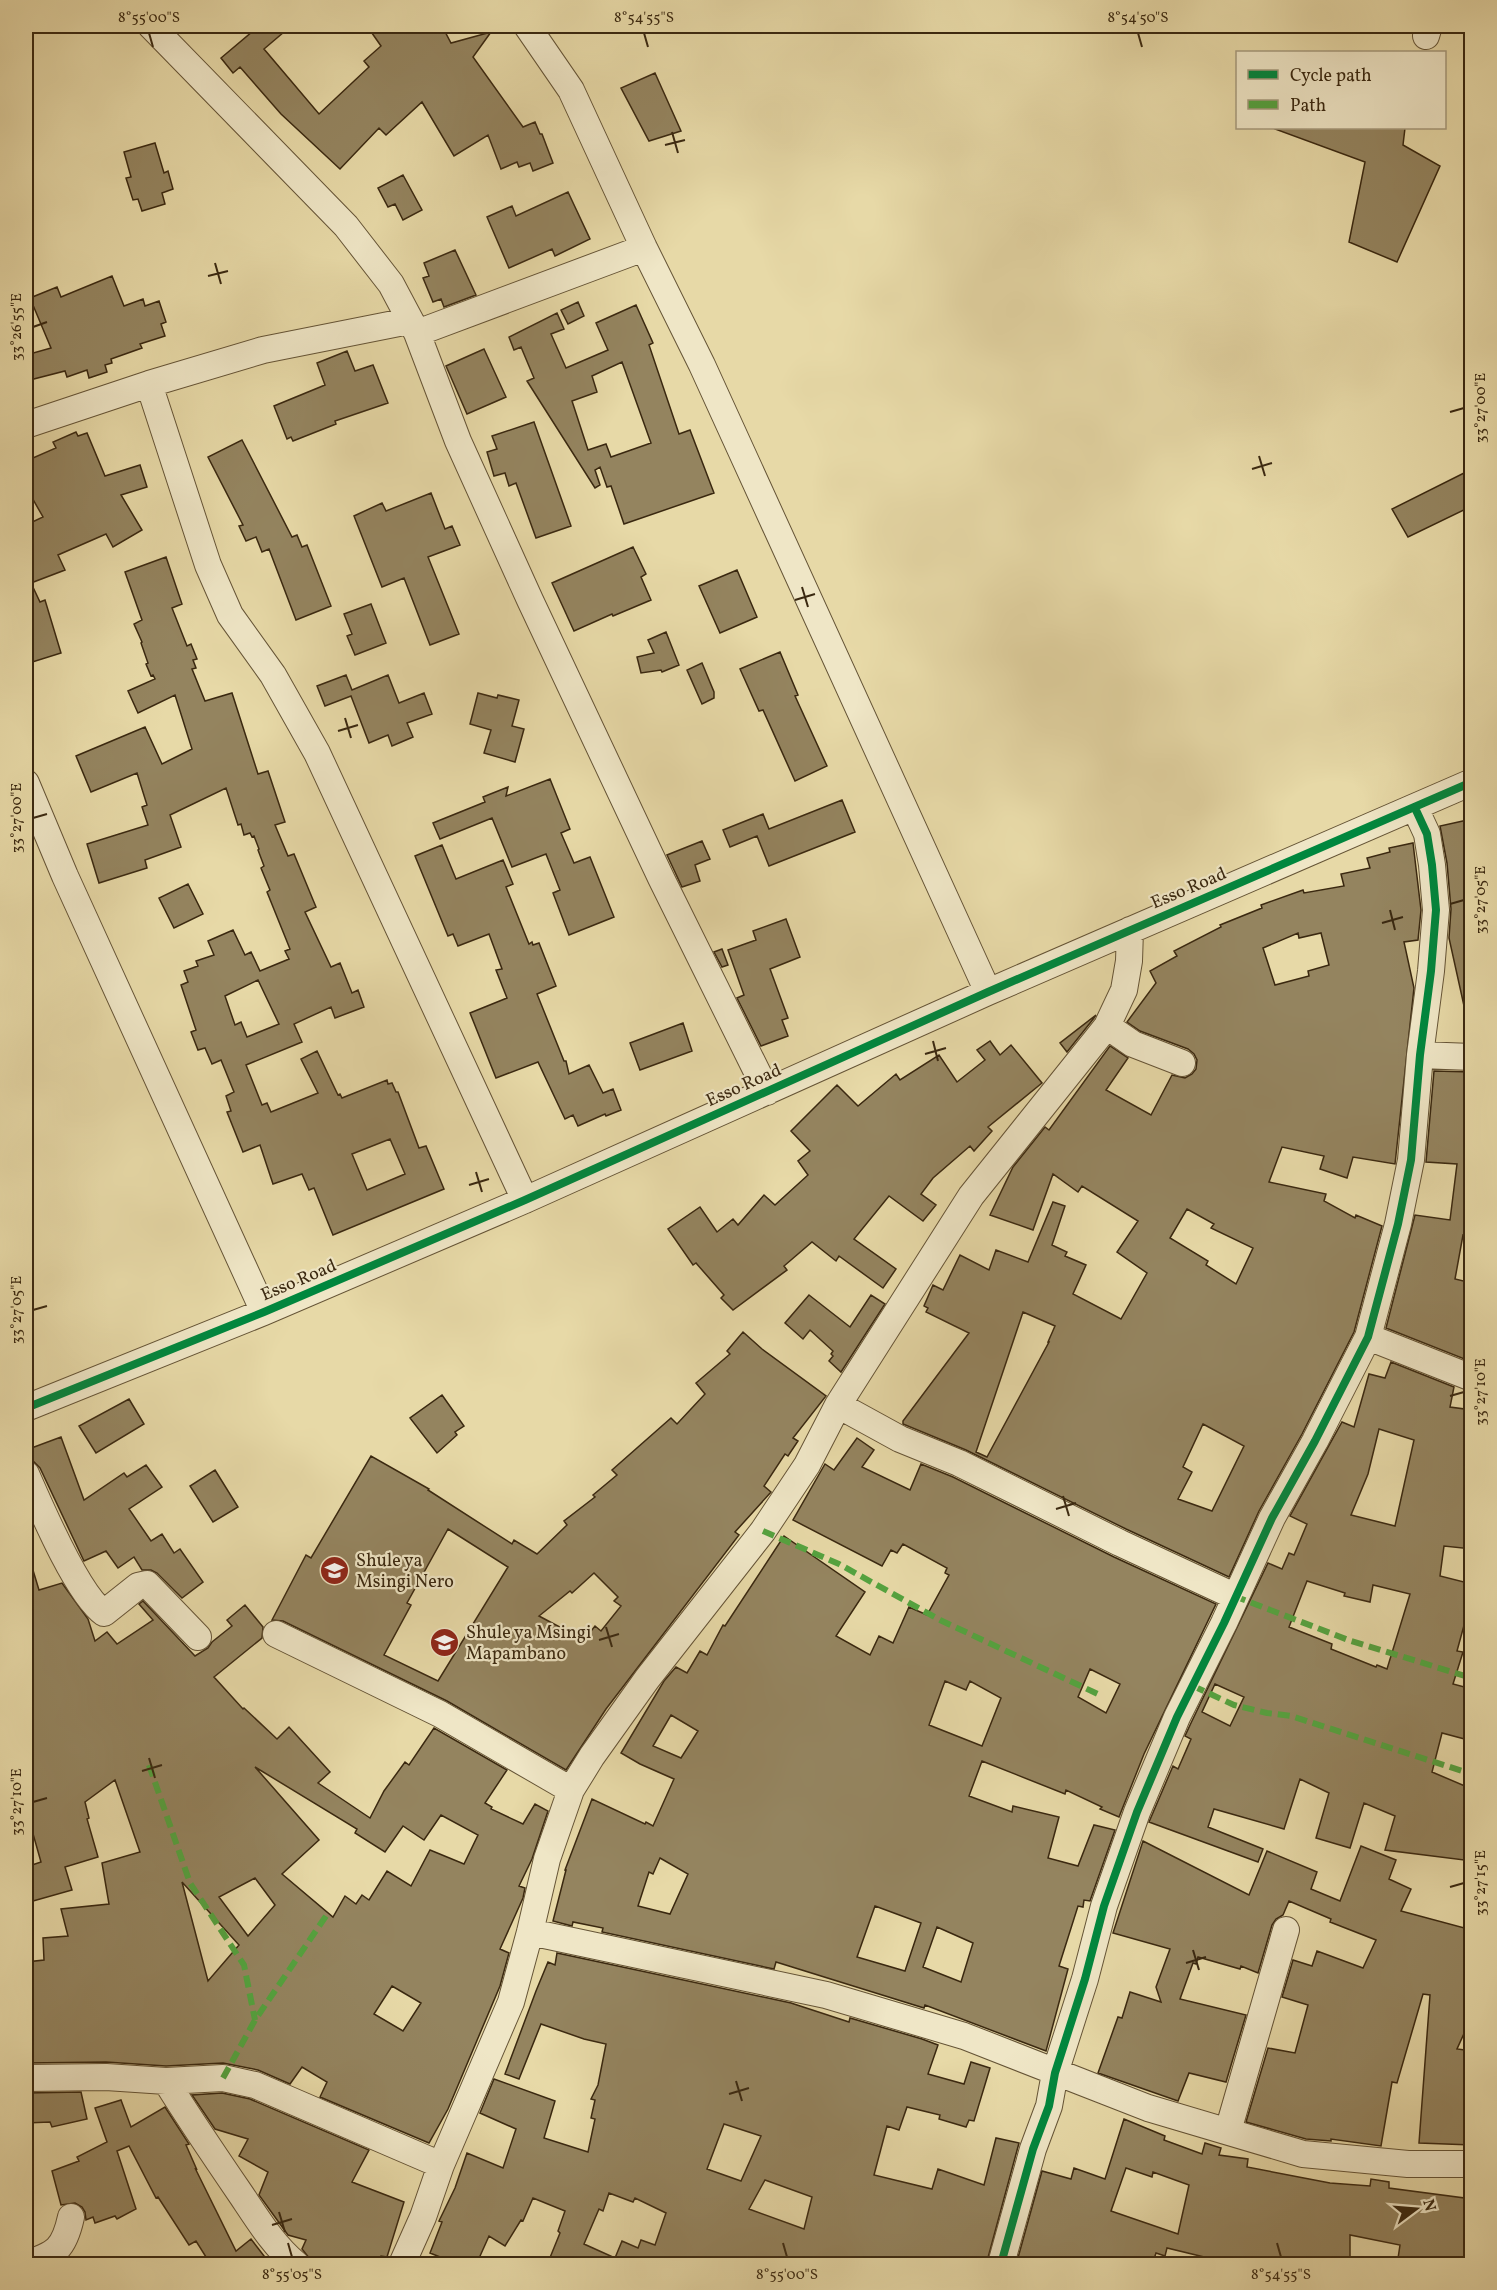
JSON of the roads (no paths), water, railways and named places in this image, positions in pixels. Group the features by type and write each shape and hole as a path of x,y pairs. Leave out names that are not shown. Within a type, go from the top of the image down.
{"street":[{"path":"151,26 346,226 391,284 413,327 458,441 530,600 661,878 767,1092"},
{"path":"527,26 571,90 644,248 702,364 988,992"},
{"path":"26,425 149,384 263,350 413,327 644,248"},
{"path":"149,384 208,565 230,615 273,675 317,753 525,1200"},
{"path":"26,783 65,876 264,1312"},
{"name":"Esso Road","path":"26,1408 264,1312 525,1200 988,992 1472,783"},
{"path":"1001,2265 1033,2149 1049,2106 1055,2073 1085,1979 1104,1906 1137,1812 1177,1717 1224,1623 1234,1596 1272,1518 1315,1441 1368,1336 1398,1224 1411,1160 1420,1055 1431,971 1436,910 1427,834 1415,808"},
{"path":"402,2265 423,2217 441,2165 511,2002 531,1932 547,1859 571,1790 592,1756 647,1679 762,1531 807,1465 838,1405 971,1196 1107,1026 1124,990 1129,962 1130,930"},
{"path":"1107,1026 1133,1044 1182,1063"},
{"path":"1420,1055 1472,1057"},
{"path":"1368,1336 1472,1378"},
{"path":"838,1405 900,1439 959,1463 1120,1543 1234,1596"},
{"path":"26,1474 67,1559 95,1607 104,1613 138,1586 147,1584 198,1636"},
{"path":"276,1634 440,1714 571,1790"},
{"path":"1228,2131 1286,1930"},
{"path":"531,1932 826,1995 964,2036 1148,2109 1303,2154 1408,2164 1472,2164"},
{"path":"26,2078 106,2077 165,2081 223,2078 255,2085 441,2165"},
{"path":"165,2081 196,2131 268,2234 296,2265"},
{"path":"26,2264 58,2249 67,2238 71,2217"}],"place":[{"name":"Shule ya Msingi Nero","path":"335,1571"},
{"name":"Shule ya Msingi Mapambano","path":"445,1643"}]}
